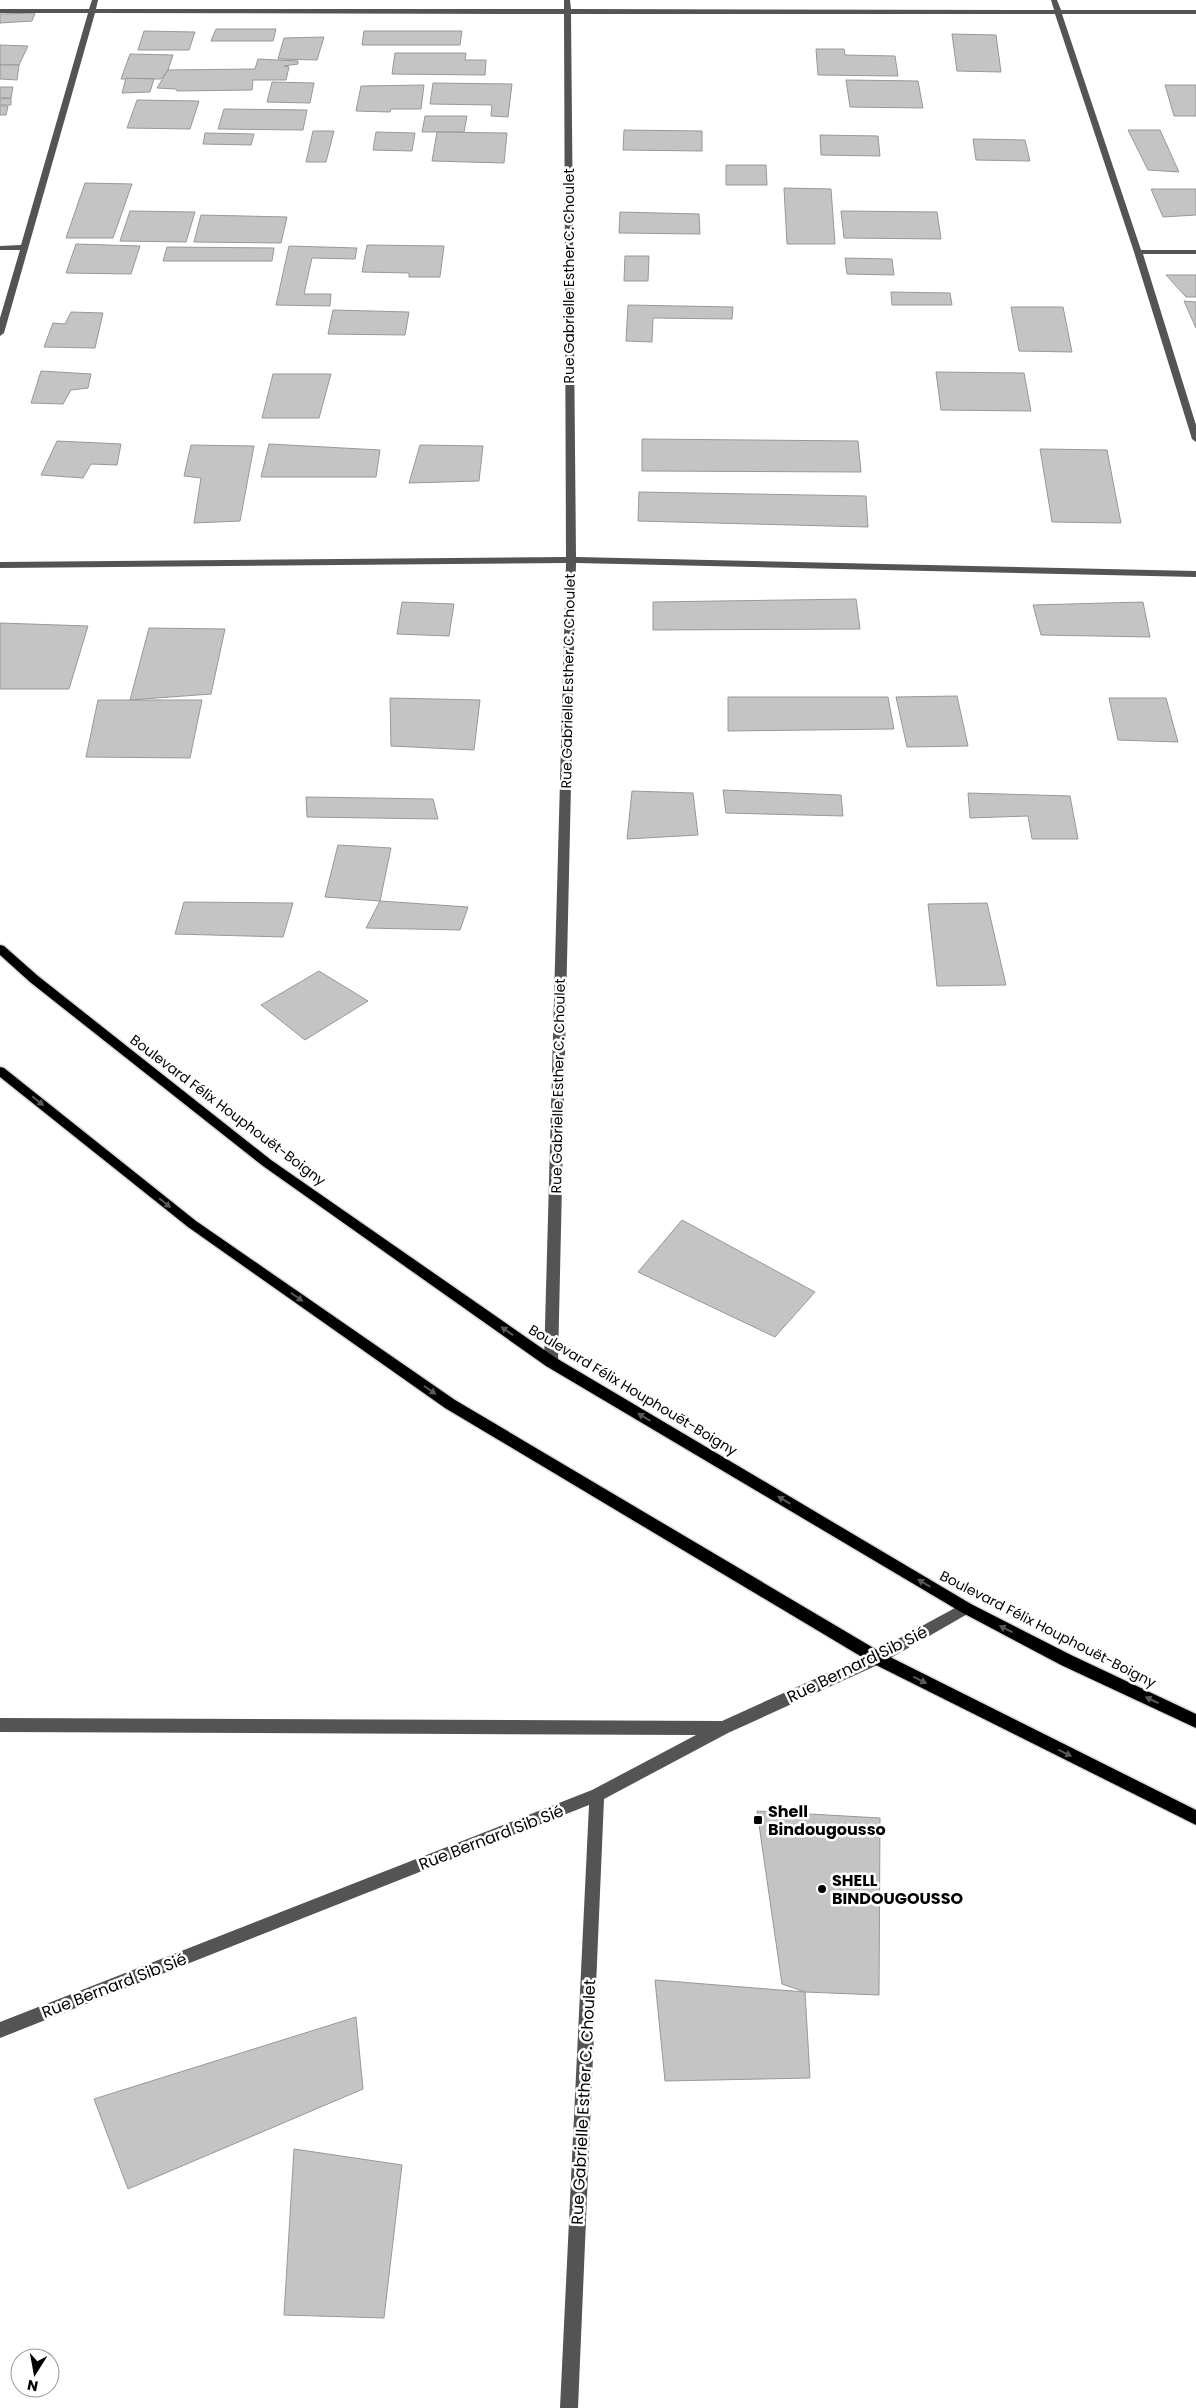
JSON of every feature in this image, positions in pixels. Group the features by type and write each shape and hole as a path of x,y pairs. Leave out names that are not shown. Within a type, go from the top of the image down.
{"main road":[{"name":"Boulevard Félix Houphouët-Boigny","path":"0,949 34,979 267,1164 551,1362 966,1608 1066,1660 1196,1721"},
{"path":"0,1071 192,1224 450,1404 877,1658 1196,1818"}],"street":[{"path":"0,333 95,0"},
{"name":"Rue Gabrielle Esther C. Choulet","path":"551,1362 571,560 567,0"},
{"path":"1054,0 1138,252 1196,440"},
{"path":"0,11 567,13 1196,12"},
{"path":"0,248 25,247"},
{"path":"1138,252 1196,252"},
{"path":"0,565 571,560 1196,574"},
{"name":"Rue Bernard Sib Sié","path":"0,2030 598,1795 723,1728 877,1658 966,1608"},
{"path":"0,1725 723,1728"},
{"name":"Rue Gabrielle Esther C. Choulet","path":"569,2408 598,1795"}],"building":[{"path":"35,13 32,21 0,23 0,14"},
{"path":"216,29 276,29 273,41 211,41"},
{"path":"144,31 195,32 189,50 138,50"},
{"path":"364,31 462,31 460,45 362,45"},
{"path":"952,34 996,35 1001,72 957,71"},
{"path":"324,37 317,60 278,59 284,38"},
{"path":"0,45 28,46 19,65 0,65"},
{"path":"816,49 844,49 845,55 895,56 898,76 818,75"},
{"path":"395,53 466,53 465,60 486,60 485,75 392,74"},
{"path":"130,54 173,55 168,70 161,79 121,79"},
{"path":"258,59 298,61 298,64 284,66 289,67 286,80 253,80 252,90 177,91 176,89 157,88 168,70 255,69"},
{"path":"0,65 19,65 17,80 0,79"},
{"path":"126,78 154,79 150,92 122,93"},
{"path":"846,80 918,81 923,108 850,107"},
{"path":"272,82 314,83 310,103 267,102"},
{"path":"433,83 512,84 508,117 491,116 492,105 430,104"},
{"path":"424,85 421,109 391,109 390,112 356,111 361,86"},
{"path":"1165,85 1196,85 1196,116 1174,116"},
{"path":"0,87 13,87 11,98 0,98"},
{"path":"11,98 11,105 0,105 0,99"},
{"path":"137,100 199,101 190,129 127,128"},
{"path":"0,106 8,106 6,115 0,115"},
{"path":"224,109 307,110 303,130 218,129"},
{"path":"425,116 467,116 464,132 422,132"},
{"path":"624,130 702,131 702,151 623,150"},
{"path":"1128,130 1160,130 1179,172 1148,170"},
{"path":"313,131 334,131 326,162 306,162"},
{"path":"376,132 415,133 412,151 373,150"},
{"path":"437,132 507,133 504,163 432,161"},
{"path":"205,133 254,134 251,145 203,144"},
{"path":"820,135 878,136 880,156 821,155"},
{"path":"973,139 1025,140 1030,161 976,160"},
{"path":"726,165 766,165 767,185 726,185"},
{"path":"85,183 132,184 113,238 66,238"},
{"path":"784,188 831,189 835,244 787,244"},
{"path":"1151,189 1196,189 1196,215 1163,217"},
{"path":"130,211 195,212 186,242 120,241"},
{"path":"841,211 937,212 941,239 844,238"},
{"path":"620,212 699,214 700,234 619,233"},
{"path":"201,215 287,217 281,243 194,242"},
{"path":"76,244 140,246 131,274 66,273"},
{"path":"367,245 444,246 440,277 409,277 409,273 362,272"},
{"path":"289,246 357,248 355,259 312,258 304,294 331,294 330,306 276,305"},
{"path":"167,247 274,248 272,261 163,261"},
{"path":"625,256 649,256 648,281 624,281"},
{"path":"845,258 892,259 894,275 847,274"},
{"path":"1166,275 1196,275 1196,297 1186,297"},
{"path":"891,292 950,293 952,305 892,305"},
{"path":"1184,301 1196,302 1196,328"},
{"path":"628,305 733,307 732,319 653,318 652,342 626,341"},
{"path":"1011,307 1063,307 1072,352 1019,351"},
{"path":"333,310 409,312 405,335 328,334"},
{"path":"71,312 103,313 95,348 44,347 53,323 65,324"},
{"path":"41,371 91,374 88,388 71,390 63,404 31,403"},
{"path":"936,372 1024,373 1031,411 941,410"},
{"path":"273,374 331,374 319,418 262,418"},
{"path":"642,439 858,441 861,472 642,471"},
{"path":"57,441 121,444 117,465 91,464 83,478 41,475"},
{"path":"269,444 380,450 376,477 261,477"},
{"path":"191,445 254,446 240,521 194,523 201,478 184,476"},
{"path":"420,445 483,446 479,481 409,483"},
{"path":"1040,449 1107,450 1121,523 1052,522"},
{"path":"639,492 866,496 868,527 638,521"},
{"path":"856,599 860,629 653,630 653,602"},
{"path":"402,602 454,604 449,636 397,634"},
{"path":"1143,602 1150,637 1041,635 1033,605"},
{"path":"0,623 88,626 69,689 0,689"},
{"path":"149,628 225,629 211,694 130,700"},
{"path":"957,696 968,746 907,747 896,697"},
{"path":"728,697 888,697 894,729 728,731"},
{"path":"390,698 480,700 474,750 391,746"},
{"path":"1109,698 1166,698 1178,742 1118,740"},
{"path":"98,700 202,700 190,758 86,757"},
{"path":"723,790 841,795 843,816 726,813"},
{"path":"632,791 693,793 698,835 627,839"},
{"path":"968,793 1070,796 1078,839 1032,839 1028,816 970,818"},
{"path":"306,797 433,799 438,819 307,817"},
{"path":"338,845 391,848 380,901 325,897"},
{"path":"380,901 468,907 460,930 366,928"},
{"path":"184,902 293,903 283,937 175,934"},
{"path":"987,903 1006,985 937,986 928,904"},
{"path":"319,971 368,1001 305,1040 261,1005"},
{"path":"682,1220 815,1292 775,1337 638,1272"},
{"path":"757,1811 880,1818 879,1995 805,1992 782,1984"},
{"path":"655,1980 805,1992 810,2078 665,2081"},
{"path":"356,2017 363,2089 128,2189 94,2099"},
{"path":"294,2149 402,2165 384,2318 284,2315"}],"place":[{"name":"Shell Bindougousso","path":"758,1820"},
{"name":"SHELL BINDOUGOUSSO","path":"822,1889"}]}
